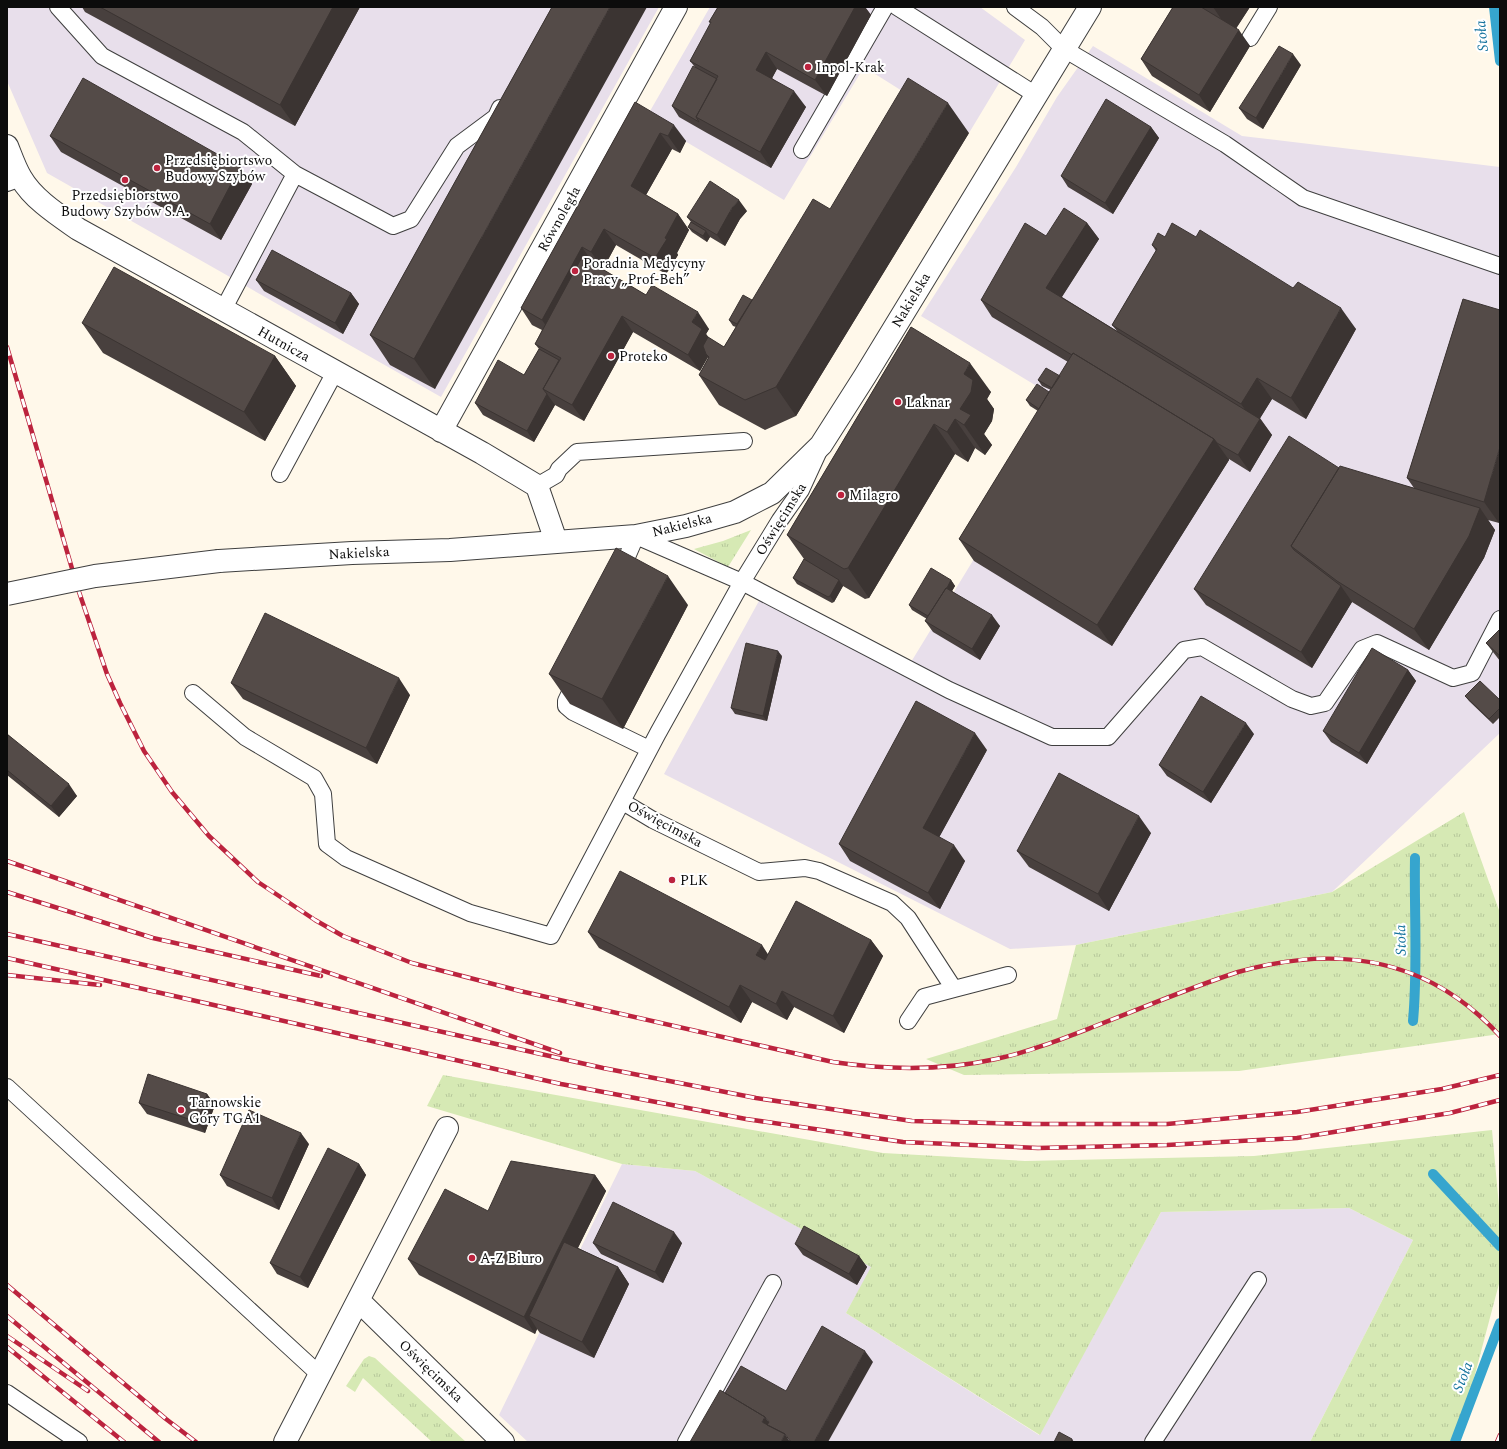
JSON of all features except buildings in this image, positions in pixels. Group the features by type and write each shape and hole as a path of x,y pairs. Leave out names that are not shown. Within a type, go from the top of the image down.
{"street":[{"name":"Równoległa","path":"441,431 676,7"},
{"name":"Nakielska","path":"7,594 95,576 219,561 352,553 450,550 636,536 686,526 735,512 760,500 772,493 821,445 865,376 1090,7"},
{"name":"Hutnicza","path":"7,146 14,180 78,229 482,453 536,486"},
{"path":"536,486 556,541"},
{"path":"285,1442 447,1128"},
{"name":"Oświęcimska","path":"359,1301 503,1442"}],"lane":[{"path":"58,7 102,56 242,132 295,174 393,226 411,219 458,146 496,117 507,96"},
{"path":"802,150 885,7"},
{"path":"897,7 1036,95"},
{"path":"1250,38 1269,7"},
{"path":"1020,9 1042,27 1064,49 1225,144 1303,198 1500,266"},
{"path":"223,310 295,174"},
{"path":"280,474 335,372"},
{"path":"536,486 556,475 559,469 577,452 744,441"},
{"name":"Oświęcimska","path":"821,445 801,490 780,520 742,582 622,802 654,820 759,872 805,868 819,871 892,903 908,918 954,989"},
{"path":"616,584 636,536 742,582 949,690 1052,737 1108,737 1184,650 1202,647 1292,699 1311,706 1325,703 1362,650 1377,643 1453,678 1472,673 1500,619"},
{"path":"582,665 566,701 566,706 650,749"},
{"path":"193,693 245,737 314,778 323,794 327,844 346,858 470,913 551,936 622,802"},
{"path":"908,1021 924,997 1008,975"},
{"path":"7,1087 320,1375"},
{"path":"1153,1442 1258,1280"},
{"path":"686,1442 773,1283"},
{"path":"7,1393 79,1442"}],"shaded area":[{"path":"7,7 659,7 441,397 47,173 7,81"},
{"path":"710,7 980,7 1025,40 969,133 864,67 784,200 646,118"},
{"path":"1093,46 1242,136 1500,167 1500,733 1332,892 1076,945 1010,949 664,774 765,590 908,667 1068,405 921,316 1016,167 1057,97"},
{"path":"622,1164 695,1171 872,1267 846,1313 1039,1435 1161,1212 1349,1208 1413,1240 1310,1442 528,1442 499,1415"}],"green space":[{"path":"751,530 728,567 694,549 723,541"},
{"path":"1464,812 1500,913 1500,1034 1239,1071 964,1075 926,1059 1057,1019 1076,945 1332,892"},
{"path":"443,1075 883,1153 1025,1161 1254,1156 1492,1130 1500,1217 1500,1280 1457,1442 1310,1442 1413,1240 1349,1208 1161,1212 1040,1435 846,1313 871,1267 695,1171 622,1164 427,1106"},
{"path":"369,1356 375,1358 466,1442 432,1442 363,1378 355,1392 346,1386 364,1359"}],"waterway":[{"name":"Stoła","path":"1494,7 1500,61"},
{"name":"Stoła","path":"1413,1021 1416,960 1415,858"},
{"name":"Stoła","path":"1433,1174 1500,1246"},
{"name":"Stoła","path":"1455,1442 1500,1323"}],"railway":[{"path":"7,347 78,589 107,674 144,751 172,792 209,836 258,882 315,920 343,936 412,963 520,991 833,1062 874,1067 914,1068 955,1066 996,1059 1057,1041 1184,991 1238,972 1275,963 1311,959 1346,959 1380,964 1412,974 1443,989 1472,1009 1500,1036"},
{"path":"7,861 560,1053"},
{"path":"7,892 153,938 321,976"},
{"path":"7,934 603,1068 756,1098 912,1121 1033,1124 1167,1124 1297,1112 1442,1089 1500,1075"},
{"path":"7,958 561,1084 746,1119 903,1142 1038,1148 1167,1145 1297,1138 1450,1113 1500,1100"},
{"path":"7,975 100,985"},
{"path":"7,1285 166,1419 196,1442"},
{"path":"7,1316 159,1442"},
{"path":"7,1336 88,1391"},
{"path":"7,1347 124,1442"},
{"path":"1497,1442 1500,1435"}],"place":[{"name":"Inpol-Krak","path":"808,67"},
{"name":"Przedsiębiortswo Budowy Szybów","path":"157,168"},
{"name":"Przedsiębiorstwo Budowy Szybów S.A.","path":"125,180"},
{"name":"Poradnia Medycyny Pracy „Prof-Beh”","path":"575,271"},
{"name":"Proteko","path":"611,356"},
{"name":"Laknar","path":"898,402"},
{"name":"Milagro","path":"841,495"},
{"name":"PLK","path":"672,880"},
{"name":"Tarnowskie Góry TGA1","path":"181,1110"},
{"name":"A-Z Biuro","path":"472,1258"}]}
